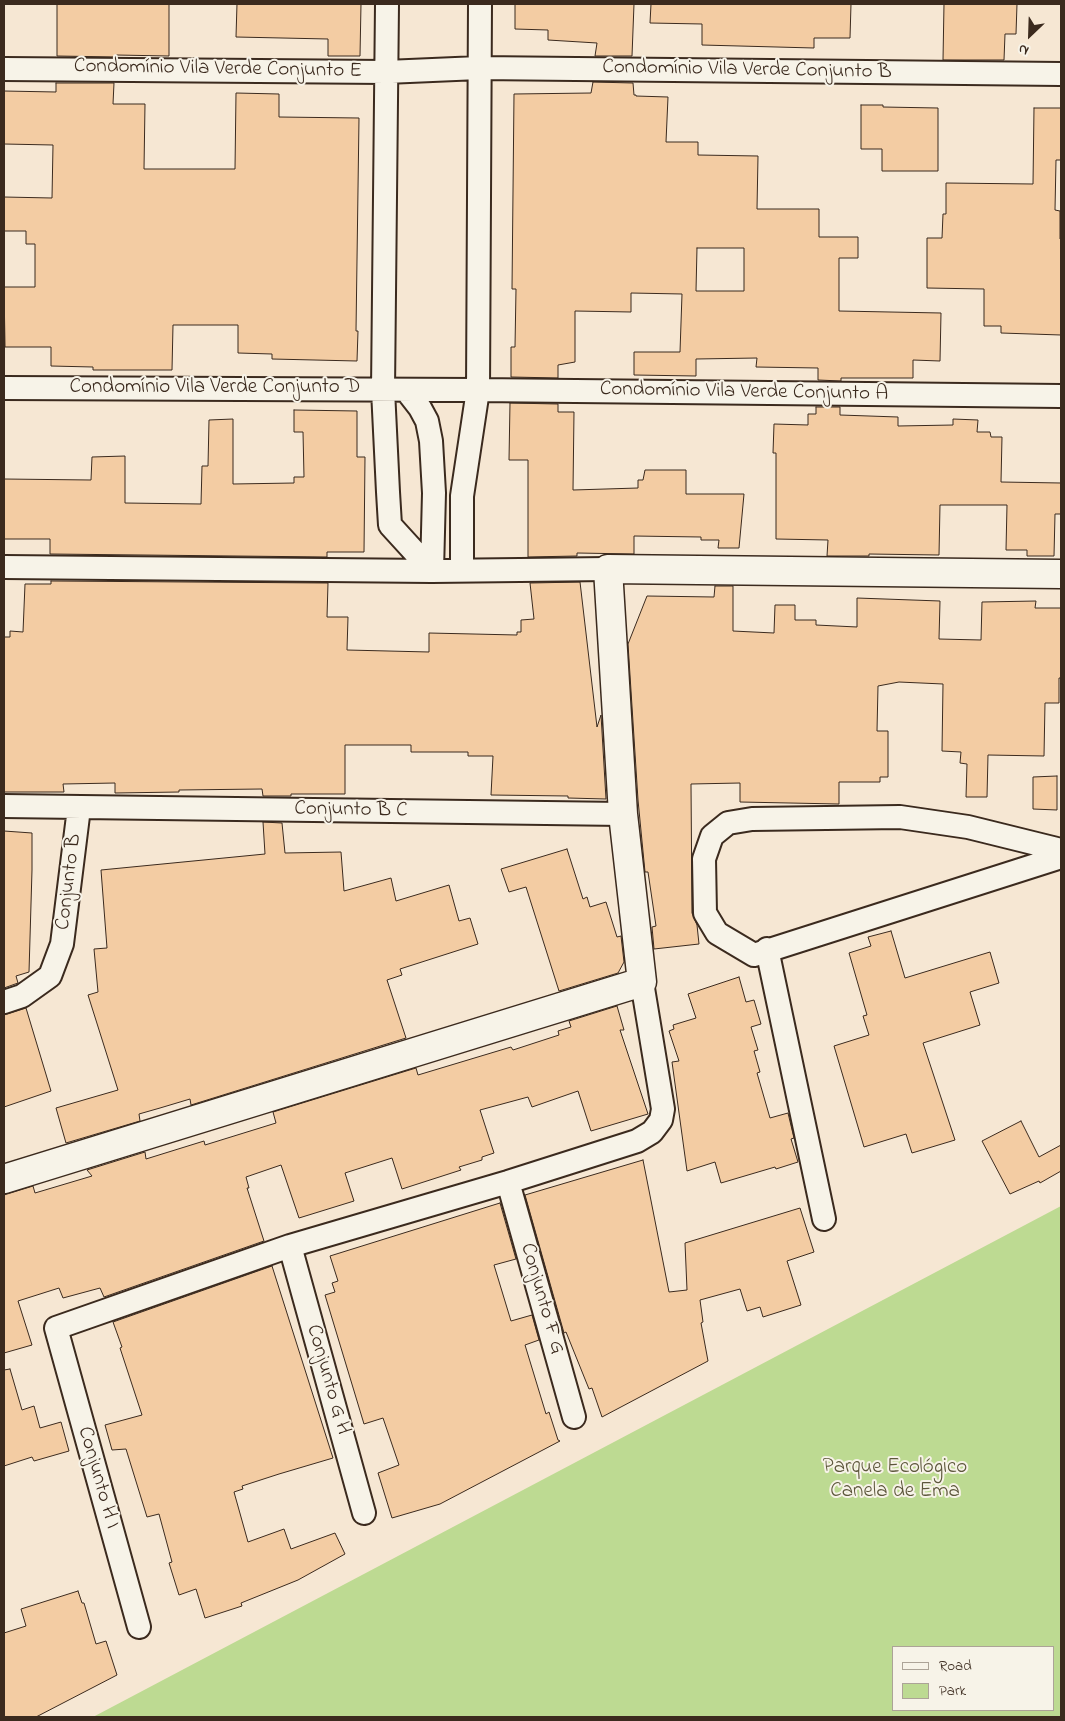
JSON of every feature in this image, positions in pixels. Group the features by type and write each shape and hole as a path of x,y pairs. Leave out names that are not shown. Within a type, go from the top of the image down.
{"street":[{"path":"387,4 383,390 390,524 432,571"},
{"path":"462,570 462,496 478,390 480,4"},
{"name":"Condomínio Vila Verde Conjunto E","path":"4,68 386,72 433,70"},
{"name":"Condomínio Vila Verde Conjunto B","path":"433,70 479,68 1061,74"},
{"name":"Condomínio Vila Verde Conjunto D","path":"4,388 417,390"},
{"path":"417,390 420,408 427,421 431,441 434,493 432,571"},
{"name":"Condomínio Vila Verde Conjunto A","path":"417,390 1061,396"},
{"path":"4,567 432,571 608,569 1061,574"},
{"path":"290,1246 508,1182 637,1141 652,1132 661,1120 663,1108 642,982 623,814 608,569"},
{"name":"Conjunto B","path":"4,806 79,808 62,944 50,976 22,996 4,1002"},
{"name":"Conjunto B C","path":"79,808 623,814"},
{"path":"1061,850 968,827 900,818 752,819 728,823 712,836 704,859 705,913 716,933 754,955 767,949 1061,856"},
{"path":"767,949 824,1219"},
{"path":"4,1179 642,982"},
{"name":"Conjunto F G","path":"508,1182 574,1417"},
{"name":"Conjunto H I","path":"139,1628 56,1328 290,1246"},
{"name":"Conjunto G H","path":"290,1246 364,1513"}],"green space":[{"name":"Parque Ecológico Canela de Ema","path":"1061,1206 1061,1717 93,1717"}],"building":[{"path":"57,4 169,4 169,56 57,56"},
{"path":"237,4 361,4 360,56 328,56 328,39 236,37"},
{"path":"515,4 634,4 632,56 595,56 597,43 548,40 548,30 515,29"},
{"path":"651,4 851,4 850,38 814,38 814,48 702,45 702,24 650,23"},
{"path":"944,4 1017,4 1016,34 1005,34 1004,60 943,60"},
{"path":"593,82 633,83 634,95 636,96 668,97 666,142 698,142 698,155 758,156 757,209 819,209 819,237 858,237 858,258 839,258 839,311 941,313 940,361 913,360 913,378 841,378 841,381 818,380 818,368 756,367 757,358 696,359 696,376 634,375 634,352 680,352 682,294 631,293 631,312 575,311 575,362 558,365 558,378 511,377 511,347 515,347 516,289 512,289 514,94 591,93","holes":["697,248 744,248 744,291 696,291"]},
{"path":"56,83 114,83 113,104 145,104 144,169 235,169 236,93 279,94 279,117 359,118 357,361 272,359 272,354 238,353 238,325 173,325 172,370 93,370 93,367 51,366 51,347 5,347 4,287 35,287 35,244 26,244 26,231 4,231 4,197 52,198 53,145 4,144 4,91 56,92"},
{"path":"861,105 938,108 938,171 882,171 882,149 861,149"},
{"path":"1034,108 1061,108 1061,160 1056,160 1055,210 1060,211 1061,335 1001,333 1001,326 984,326 984,289 927,288 927,238 942,238 943,214 946,214 946,183 1033,184"},
{"path":"510,403 558,404 558,412 574,412 573,490 638,488 638,480 643,480 645,470 686,470 686,494 744,494 739,548 718,548 719,540 701,540 701,537 634,536 634,554 577,553 577,556 528,557 528,460 509,460"},
{"path":"816,407 840,407 840,415 898,417 898,426 953,425 953,419 978,420 977,432 990,432 991,437 1002,437 1001,482 1061,483 1061,514 1055,514 1054,556 1027,556 1027,550 1006,550 1007,505 940,505 939,555 869,554 869,556 827,556 828,540 776,539 776,453 773,453 774,424 808,425 808,414 816,414"},
{"path":"294,410 357,411 357,457 365,457 364,552 327,552 327,557 50,554 50,539 4,539 4,479 91,480 92,457 125,456 125,503 201,504 202,466 208,466 209,420 233,419 233,484 294,483 294,477 304,477 303,432 294,432"},
{"path":"51,581 328,583 327,617 348,617 347,650 429,652 429,633 517,635 517,632 521,632 521,620 534,619 530,583 580,582 597,727 601,715 606,799 568,798 568,796 491,795 493,756 468,756 468,752 411,752 411,745 345,745 345,794 263,796 262,789 115,793 115,783 63,784 64,792 4,792 4,637 10,637 10,631 23,632 25,584 51,584"},
{"path":"715,586 733,586 733,631 774,633 775,605 795,605 795,620 816,620 816,625 857,627 857,598 940,601 939,639 981,640 982,602 1036,601 1035,608 1061,608 1059,703 1045,703 1044,756 988,755 987,797 966,797 967,764 960,763 961,752 942,751 943,684 899,682 878,686 877,731 888,731 888,777 880,777 880,782 839,782 839,804 740,802 740,783 691,784 692,913 697,925 699,944 654,949 652,927 656,926 648,872 645,872 638,800 628,644 647,596 714,597"},
{"path":"1057,776 1057,810 1033,809 1033,777"},
{"path":"263,822 282,823 285,853 341,852 344,891 391,878 396,901 449,885 459,921 470,918 478,944 400,969 402,975 387,980 406,1038 191,1105 190,1099 139,1114 140,1121 66,1143 56,1108 118,1090 88,995 98,992 94,949 107,948 101,870 265,854"},
{"path":"4,831 32,833 32,870 29,972 16,976 18,983 4,988"},
{"path":"567,849 583,899 587,897 590,907 606,902 617,937 621,936 624,962 618,973 559,991 526,887 509,892 501,869"},
{"path":"891,931 905,978 990,952 999,983 970,992 980,1025 923,1043 955,1140 912,1153 906,1134 864,1147 834,1046 869,1035 863,1016 867,1015 849,953 871,946 868,937"},
{"path":"739,977 746,1002 754,1000 761,1024 751,1027 758,1050 754,1051 760,1072 757,1073 770,1118 788,1113 794,1138 791,1139 798,1162 721,1183 715,1162 687,1171 672,1062 679,1061 669,1031 674,1029 673,1025 696,1018 688,994"},
{"path":"617,1006 624,1030 620,1030 648,1114 591,1131 578,1091 532,1107 528,1097 480,1110 494,1153 482,1157 482,1160 459,1167 461,1170 402,1189 392,1158 345,1173 354,1201 299,1218 281,1165 246,1177 249,1188 247,1188 264,1241 104,1297 100,1288 63,1298 59,1288 18,1301 32,1345 4,1353 4,1195 33,1186 35,1193 92,1176 87,1170 145,1152 146,1159 204,1141 205,1145 276,1123 273,1112 416,1068 418,1075 511,1047 513,1050 559,1035 558,1031 571,1027 569,1021"},
{"path":"26,1008 51,1091 4,1107 4,1015"},
{"path":"1021,1121 1039,1157 1061,1145 1061,1171 1040,1183 1039,1181 1010,1194 982,1141"},
{"path":"643,1160 669,1292 687,1290 685,1243 800,1208 814,1252 787,1261 801,1305 763,1317 760,1307 747,1311 740,1289 700,1300 703,1322 701,1323 708,1361 602,1417 592,1388 589,1389 566,1332 564,1333 525,1195"},
{"path":"500,1203 516,1259 494,1265 511,1321 532,1315 539,1340 525,1345 546,1414 549,1412 558,1440 560,1441 440,1504 392,1518 378,1473 399,1465 383,1418 364,1424 325,1295 335,1292 332,1283 338,1281 330,1256"},
{"path":"272,1266 333,1458 242,1486 243,1489 234,1492 248,1542 284,1529 291,1549 335,1533 345,1554 298,1580 241,1603 242,1606 205,1618 196,1589 179,1595 169,1563 172,1562 159,1514 147,1517 126,1449 112,1450 105,1425 142,1415 113,1322"},
{"path":"10,1369 22,1410 34,1406 40,1428 61,1422 69,1451 34,1461 32,1457 4,1466 4,1370"},
{"path":"78,1591 82,1603 84,1603 96,1644 106,1641 117,1675 36,1717 4,1717 4,1633 26,1626 21,1609"}]}
